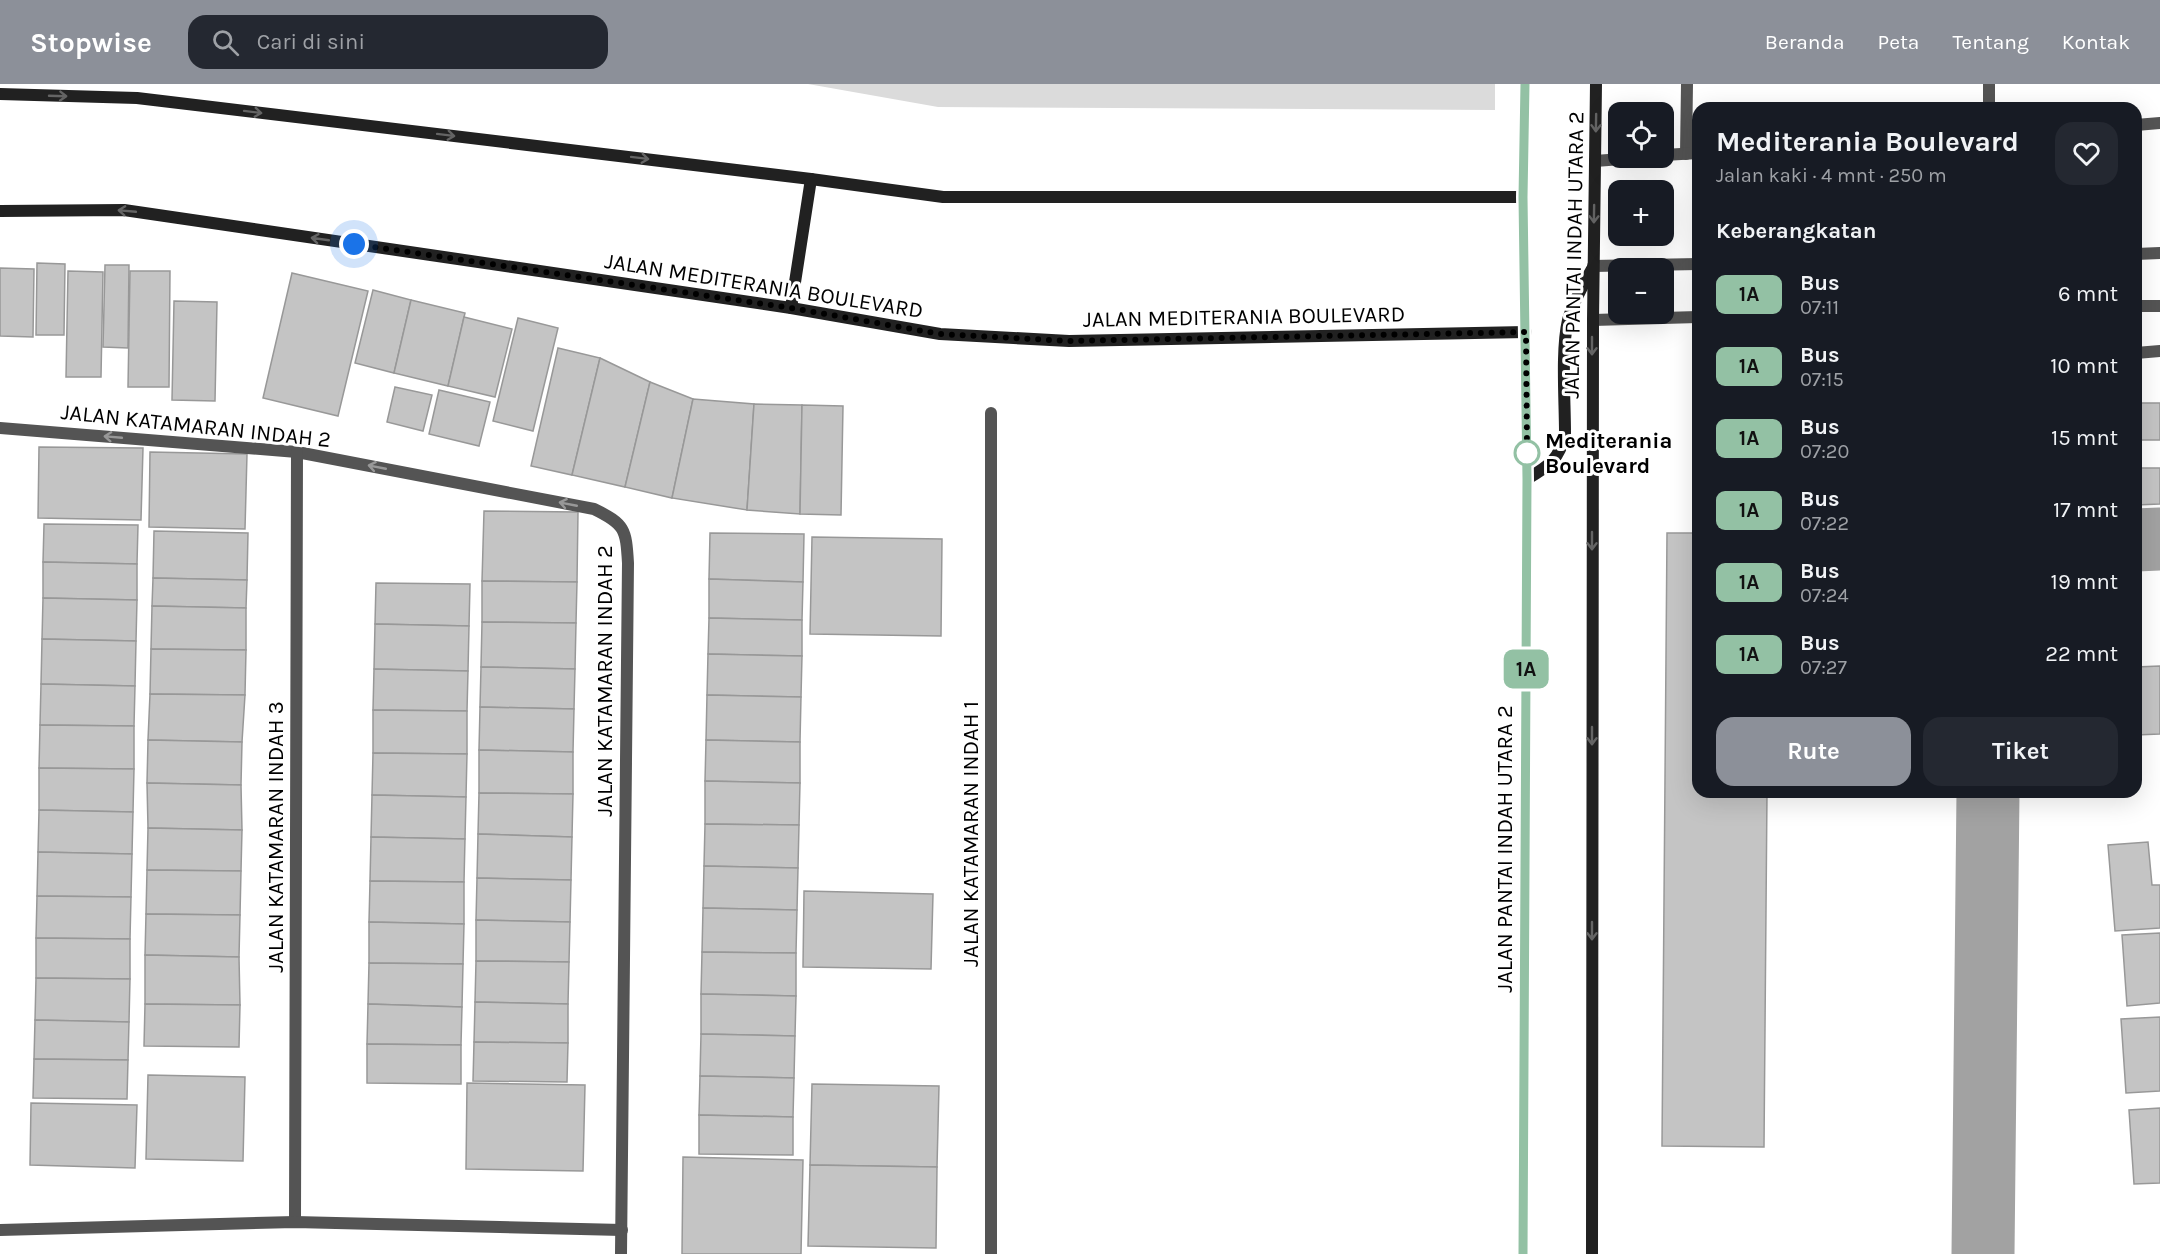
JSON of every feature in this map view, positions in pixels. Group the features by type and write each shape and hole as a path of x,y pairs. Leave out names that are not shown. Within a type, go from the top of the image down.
{"street":[{"name":"JALAN PANTAI INDAH UTARA 2","path":"1524,1254 1527,479 1523,197 1525,84"},
{"name":"JALAN PANTAI INDAH UTARA 2","path":"1592,1254 1593,266 1596,84"},
{"path":"1674,154 1692,153 1688,84"},
{"path":"1989,84 1989,102"},
{"path":"0,94 137,98 943,197 1523,197"},
{"path":"2142,124 2160,123"},
{"path":"1595,161 1608,160"},
{"path":"791,308 811,179"},
{"name":"JALAN MEDITERANIA BOULEVARD","path":"0,212 124,210 791,308 940,334 1069,341 1526,332"},
{"path":"2142,254 2160,253"},
{"path":"1527,479 1544,470 1556,459 1563,446 1565,340 1568,321 1573,304 1593,266 1692,264"},
{"path":"2142,306 2160,306"},
{"path":"1593,320 1692,317"},
{"path":"2142,352 2160,351"},
{"name":"JALAN KATAMARAN INDAH 1","path":"991,413 991,1254"},
{"name":"JALAN KATAMARAN INDAH 2","path":"0,428 297,452 594,509 613,518 621,526 626,537 628,563 621,1254"},
{"name":"JALAN KATAMARAN INDAH 3","path":"295,1222 297,452"},
{"path":"0,1230 295,1222 622,1230"}],"shaded area":[{"path":"808,84 1495,84 1495,110 938,107"}],"building":[{"path":"37,263 65,264 64,335 36,335"},
{"path":"105,265 129,265 128,348 103,347"},
{"path":"0,268 34,269 33,337 0,336"},
{"path":"68,271 103,272 101,377 66,377"},
{"path":"130,271 170,271 169,387 128,387"},
{"path":"292,273 368,291 338,416 263,398"},
{"path":"373,290 411,300 394,373 355,363"},
{"path":"411,300 465,313 448,386 394,373"},
{"path":"174,301 217,302 215,401 172,400"},
{"path":"464,317 512,329 495,397 448,386"},
{"path":"518,318 558,328 533,431 493,421"},
{"path":"558,348 600,358 572,475 531,466"},
{"path":"600,358 650,382 625,487 572,475"},
{"path":"650,382 693,399 672,498 625,487"},
{"path":"395,387 432,395 423,431 387,422"},
{"path":"439,390 490,402 479,446 429,434"},
{"path":"693,399 754,404 747,510 672,498"},
{"path":"2142,403 2160,403 2160,440 2142,440"},
{"path":"754,404 802,405 800,514 747,510"},
{"path":"802,405 843,406 841,515 800,514"},
{"path":"39,447 143,448 141,520 38,518"},
{"path":"150,452 247,454 245,529 149,527"},
{"path":"2142,468 2160,468 2160,504 2142,505"},
{"path":"484,511 578,512 577,582 482,581"},
{"path":"44,524 138,525 137,564 43,562"},
{"path":"154,531 248,533 247,580 153,578"},
{"path":"710,533 804,534 803,582 709,579"},
{"path":"1667,533 1692,533 1692,798 1767,798 1764,1147 1662,1146"},
{"path":"812,537 942,539 941,636 810,634"},
{"path":"43,562 137,564 137,600 43,598"},
{"path":"153,578 247,580 246,608 152,606"},
{"path":"709,579 803,582 802,620 709,618"},
{"path":"482,581 577,582 576,623 482,622"},
{"path":"376,583 470,584 469,626 375,624"},
{"path":"43,598 137,600 136,641 42,639"},
{"path":"152,606 246,608 246,650 151,649"},
{"path":"709,618 802,620 802,656 708,654"},
{"path":"482,622 576,623 575,669 481,667"},
{"path":"375,624 469,626 468,671 374,669"},
{"path":"42,639 136,641 135,686 41,684"},
{"path":"151,649 246,650 245,695 150,694"},
{"path":"708,654 802,656 801,697 707,695"},
{"path":"2160,666 2160,734 2142,735 2142,667"},
{"path":"481,667 575,669 574,709 480,707"},
{"path":"374,669 468,671 467,711 373,710"},
{"path":"41,684 135,686 134,726 40,725"},
{"path":"150,694 245,695 242,742 148,740"},
{"path":"707,695 801,697 800,742 706,740"},
{"path":"480,707 574,709 573,752 479,750"},
{"path":"373,710 467,711 467,754 373,753"},
{"path":"40,725 134,726 134,769 39,768"},
{"path":"148,740 242,742 241,785 147,783"},
{"path":"706,740 800,742 800,783 705,781"},
{"path":"479,750 573,752 573,794 479,793"},
{"path":"373,753 467,754 466,797 372,795"},
{"path":"39,768 134,769 133,812 39,810"},
{"path":"705,781 800,783 799,825 705,824"},
{"path":"147,783 241,785 242,830 148,828"},
{"path":"479,793 573,794 572,837 478,834"},
{"path":"372,795 466,797 465,839 371,837"},
{"path":"39,810 133,812 132,854 38,852"},
{"path":"705,824 799,825 798,868 704,866"},
{"path":"148,828 242,830 241,871 147,870"},
{"path":"478,834 572,837 571,880 477,878"},
{"path":"371,837 465,839 464,882 370,881"},
{"path":"2148,842 2152,885 2160,885 2160,928 2115,931 2108,845"},
{"path":"38,852 132,854 131,897 37,896"},
{"path":"704,866 798,868 797,910 703,908"},
{"path":"147,870 241,871 240,915 146,914"},
{"path":"477,878 571,880 570,922 476,920"},
{"path":"370,881 464,882 464,924 369,922"},
{"path":"804,891 933,894 931,969 803,967"},
{"path":"37,896 131,897 130,939 36,938"},
{"path":"703,908 797,910 796,953 702,952"},
{"path":"146,914 240,915 239,957 145,955"},
{"path":"476,920 570,922 569,962 476,961"},
{"path":"369,922 464,924 463,964 369,963"},
{"path":"2160,933 2160,1003 2127,1006 2122,935"},
{"path":"36,938 130,939 130,979 36,978"},
{"path":"702,952 796,953 796,996 701,994"},
{"path":"145,955 239,957 240,1005 145,1004"},
{"path":"476,961 569,962 568,1004 475,1002"},
{"path":"369,963 463,964 462,1007 368,1004"},
{"path":"36,978 130,979 129,1022 35,1020"},
{"path":"701,994 796,996 795,1036 701,1034"},
{"path":"475,1002 568,1004 568,1043 474,1042"},
{"path":"145,1004 240,1005 239,1047 144,1046"},
{"path":"368,1004 462,1007 461,1045 367,1044"},
{"path":"2160,1017 2160,1091 2126,1093 2121,1019"},
{"path":"35,1020 129,1022 128,1060 34,1059"},
{"path":"701,1034 795,1036 794,1078 700,1076"},
{"path":"474,1042 568,1043 567,1082 473,1081"},
{"path":"367,1044 461,1045 461,1084 367,1083"},
{"path":"34,1059 128,1060 127,1099 33,1098"},
{"path":"148,1075 245,1077 243,1161 146,1159"},
{"path":"700,1076 794,1078 793,1117 699,1115"},
{"path":"467,1083 585,1085 583,1171 466,1169"},
{"path":"812,1084 939,1086 937,1167 810,1165"},
{"path":"31,1103 137,1105 135,1168 30,1165"},
{"path":"2160,1108 2160,1183 2134,1184 2129,1110"},
{"path":"699,1115 793,1117 793,1155 699,1154"},
{"path":"683,1157 803,1160 801,1254 682,1254"},
{"path":"810,1165 937,1167 936,1248 808,1246"}],"waterway":[{"path":"2142,540 2160,539"},
{"path":"1983,1254 1988,798"}],"bus line":[{"name":"1A","path":"1523,1254 1527,479 1523,197 1525,84"}],"place":[{"name":"Mediterania Boulevard","path":"1527,453"}],"route":[{"path":"354,244 791,308 940,334 1069,341 1526,332 1527,453"}]}
